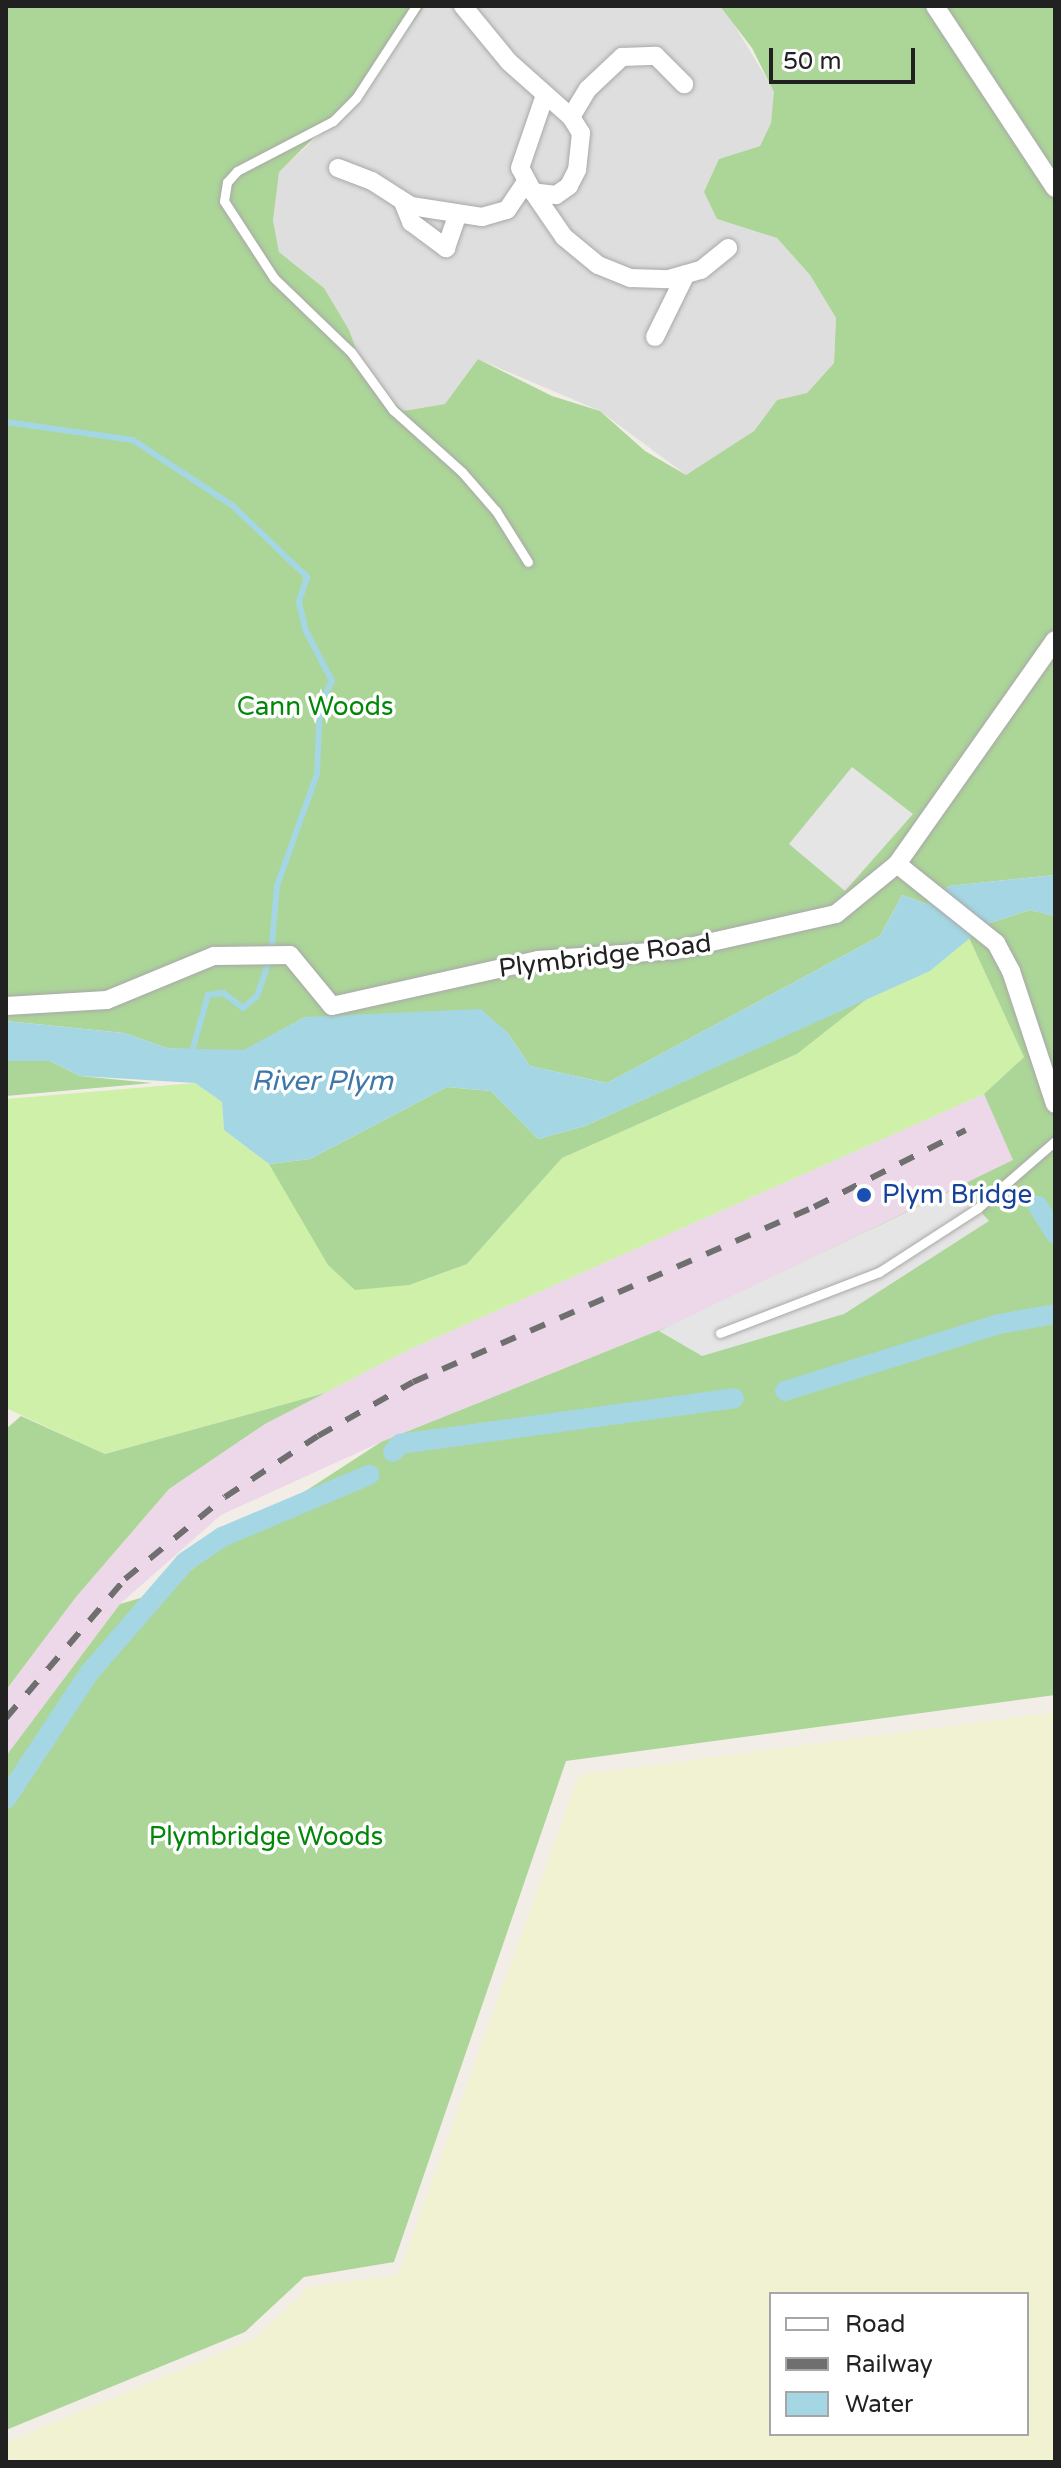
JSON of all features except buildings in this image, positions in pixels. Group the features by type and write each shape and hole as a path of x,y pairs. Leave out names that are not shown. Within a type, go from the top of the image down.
{"street":[{"path":"463,6 509,62 571,117 582,150 573,178 556,195 529,188"},
{"path":"935,6 1055,188"},
{"path":"571,117 595,80 622,57 656,56 684,84"},
{"path":"545,95 523,149 520,168 529,188 564,237 598,265 631,278 701,270 728,248"},
{"path":"338,168 372,181 403,202 482,217 507,210 529,188"},
{"path":"403,202 411,222 446,248 458,214"},
{"path":"655,337 686,274"},
{"name":"Plymbridge Road","path":"6,1006 107,1000 214,956 290,955 332,1006 538,960 676,950 769,933 836,914 857,888 897,864 1055,640"},
{"path":"897,864 996,943 1011,971 1055,1104"}],"lane":[{"path":"416,6 356,98 333,121 237,171 227,182 224,201 274,278 351,352 393,410 462,472 496,511 528,562"},
{"path":"720,1333 879,1272 978,1208 1055,1141"}],"shaded area":[{"path":"425,6 724,8 775,92 771,123 760,146 719,159 717,219 777,238 810,275 836,318 834,363 807,393 777,400 754,431 686,475 600,411 478,359 445,404 403,411 367,379 324,288 279,252 273,220 278,172 320,135"},
{"path":"852,767 913,814 845,891 789,844"},
{"path":"984,1094 1014,1160 682,1321 381,1442 221,1515 120,1604 6,1756 6,1690 76,1597 169,1489 265,1424 406,1351"},
{"path":"959,1187 989,1221 844,1314 702,1356 659,1331"}],"green space":[{"name":"Cann Woods","path":"6,6 425,6 359,93 279,172 273,220 279,252 324,288 349,330 367,379 403,411 445,404 478,359 552,396 600,411 645,451 686,475 754,431 777,400 807,393 834,363 836,318 810,275 777,238 717,219 704,192 719,159 760,146 771,123 774,92 752,48 720,6 1055,6 1055,875 949,886 927,904 902,895 880,936 607,1083 530,1066 507,1032 305,1017 245,1050 195,1050 167,1048 124,1033 6,1021"},
{"name":"Plymbridge Woods","path":"1030,910 1055,916 1055,1695 566,1761 394,2262 304,2277 245,2332 6,2430 6,1756 120,1604 164,1591 233,1538 381,1442 682,1321 1013,1160 984,1094 1024,1057 969,938 987,924"},
{"path":"969,938 1024,1057 984,1094 406,1351 325,1393 105,1454 6,1408 6,1099 195,1083 222,1102 224,1130 269,1164 294,1202 467,1264 562,1158 797,1054 868,998 930,971"},
{"path":"868,998 797,1054 562,1158 467,1264 409,1285 355,1290 328,1265 269,1164 310,1159 447,1087 491,1091 538,1139 585,1126"},
{"path":"6,1061 50,1061 80,1076 152,1083 6,1096"},
{"path":"325,1393 265,1424 169,1489 76,1597 6,1690 6,1429 21,1416 105,1454"},
{"path":"1055,1712 1055,2462 6,2462 6,2443 256,2338 309,2287 398,2275 579,1775"}],"water":[{"name":"River Plym","path":"1055,875 1054,916 1030,910 987,924 930,971 585,1126 538,1139 491,1091 447,1087 310,1159 269,1164 224,1130 222,1102 195,1083 80,1076 50,1061 6,1061 6,1021 124,1033 167,1048 244,1050 305,1017 481,1009 507,1032 530,1066 607,1083 880,936 902,895 927,904 949,886"}],"waterway":[{"path":"6,422 133,440 233,506 307,577 299,602 305,629 332,681 320,703 317,774 277,886 271,955 257,996 243,1008 223,993 208,995 191,1055"},
{"path":"1038,1206 1055,1233"},
{"path":"785,1391 999,1324 1055,1314"},
{"path":"393,1452 400,1444 734,1398"},
{"path":"6,1799 89,1673 185,1562 222,1537 369,1475"}],"railway":[{"path":"6,1718 125,1579 225,1497 318,1436 413,1382 814,1207 966,1130"}],"place":[{"name":"Plym Bridge","path":"864,1195"}]}
